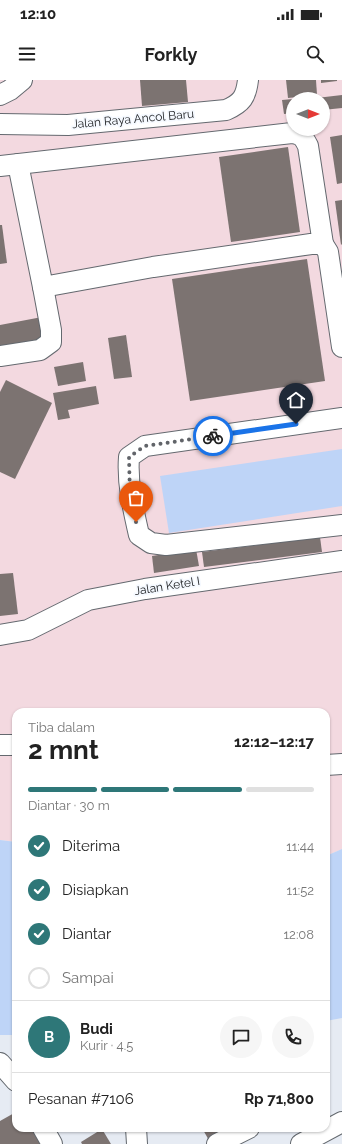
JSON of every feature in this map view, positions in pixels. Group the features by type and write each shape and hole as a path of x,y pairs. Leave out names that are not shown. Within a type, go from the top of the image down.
{"lane":[{"path":"0,95 10,90 22,80"},
{"name":"Jalan Raya Ancol Baru","path":"0,124 68,125 226,110 238,105 246,92 248,80"},
{"path":"0,356 40,350 51,342 51,330 43,287 9,165 292,133 304,137 308,146 323,244 328,252 339,312 342,347"},
{"path":"43,287 153,267 311,244 323,244"},
{"path":"342,418 145,446 129,457 128,466 130,497 139,535 151,544 166,545 342,525"},
{"name":"Jalan Ketel I","path":"0,635 28,630 88,600 145,589 342,560"},
{"path":"0,745 12,745"},
{"path":"330,765 342,764"},
{"path":"0,1063 12,1076"},
{"path":"330,1128 342,1122"},
{"path":"45,1132 52,1144"},
{"path":"136,1132 137,1144"},
{"path":"217,1144 241,1132"},
{"path":"301,1144 323,1132"}],"shaded area":[{"path":"0,80 342,80 342,849 330,854 330,708 12,708 12,842 0,840"}],"water":[{"path":"342,449 342,506 169,533 160,476"},
{"path":"0,840 12,842 12,1035 0,1035"},
{"path":"342,849 342,1018 330,1020 330,854"}],"building":[{"path":"140,80 186,80 188,102 142,106"},
{"path":"286,80 316,80 317,92 287,92"},
{"path":"321,80 337,80 337,81 321,83"},
{"path":"342,95 342,108 330,109 330,96"},
{"path":"282,100 286,100 286,114 284,114"},
{"path":"342,135 342,183 337,184 330,137"},
{"path":"288,147 300,232 231,242 219,157"},
{"path":"342,200 342,244 341,245 335,201"},
{"path":"0,225 2,225 7,263 0,264"},
{"path":"307,259 325,381 190,401 172,279"},
{"path":"42,317 46,340 0,349 0,325"},
{"path":"126,335 132,377 114,379 108,338"},
{"path":"83,362 86,381 58,386 54,367"},
{"path":"6,380 52,403 15,479 0,472 0,392"},
{"path":"96,386 99,404 68,410 70,418 58,420 53,393"},
{"path":"320,537 322,552 204,567 202,552"},
{"path":"196,549 199,566 154,573 152,556"},
{"path":"13,573 18,614 0,616 0,574"},
{"path":"12,1114 12,1132 39,1132 46,1144 0,1144 0,1121"},
{"path":"97,1132 104,1132 111,1144 82,1144 81,1142"},
{"path":"204,1132 233,1132 211,1144"}],"way so far":[{"path":"136,522 130,497 128,466 129,457 135,451 145,446 213,436"}],"route":[{"path":"213,436 296,424"}]}
